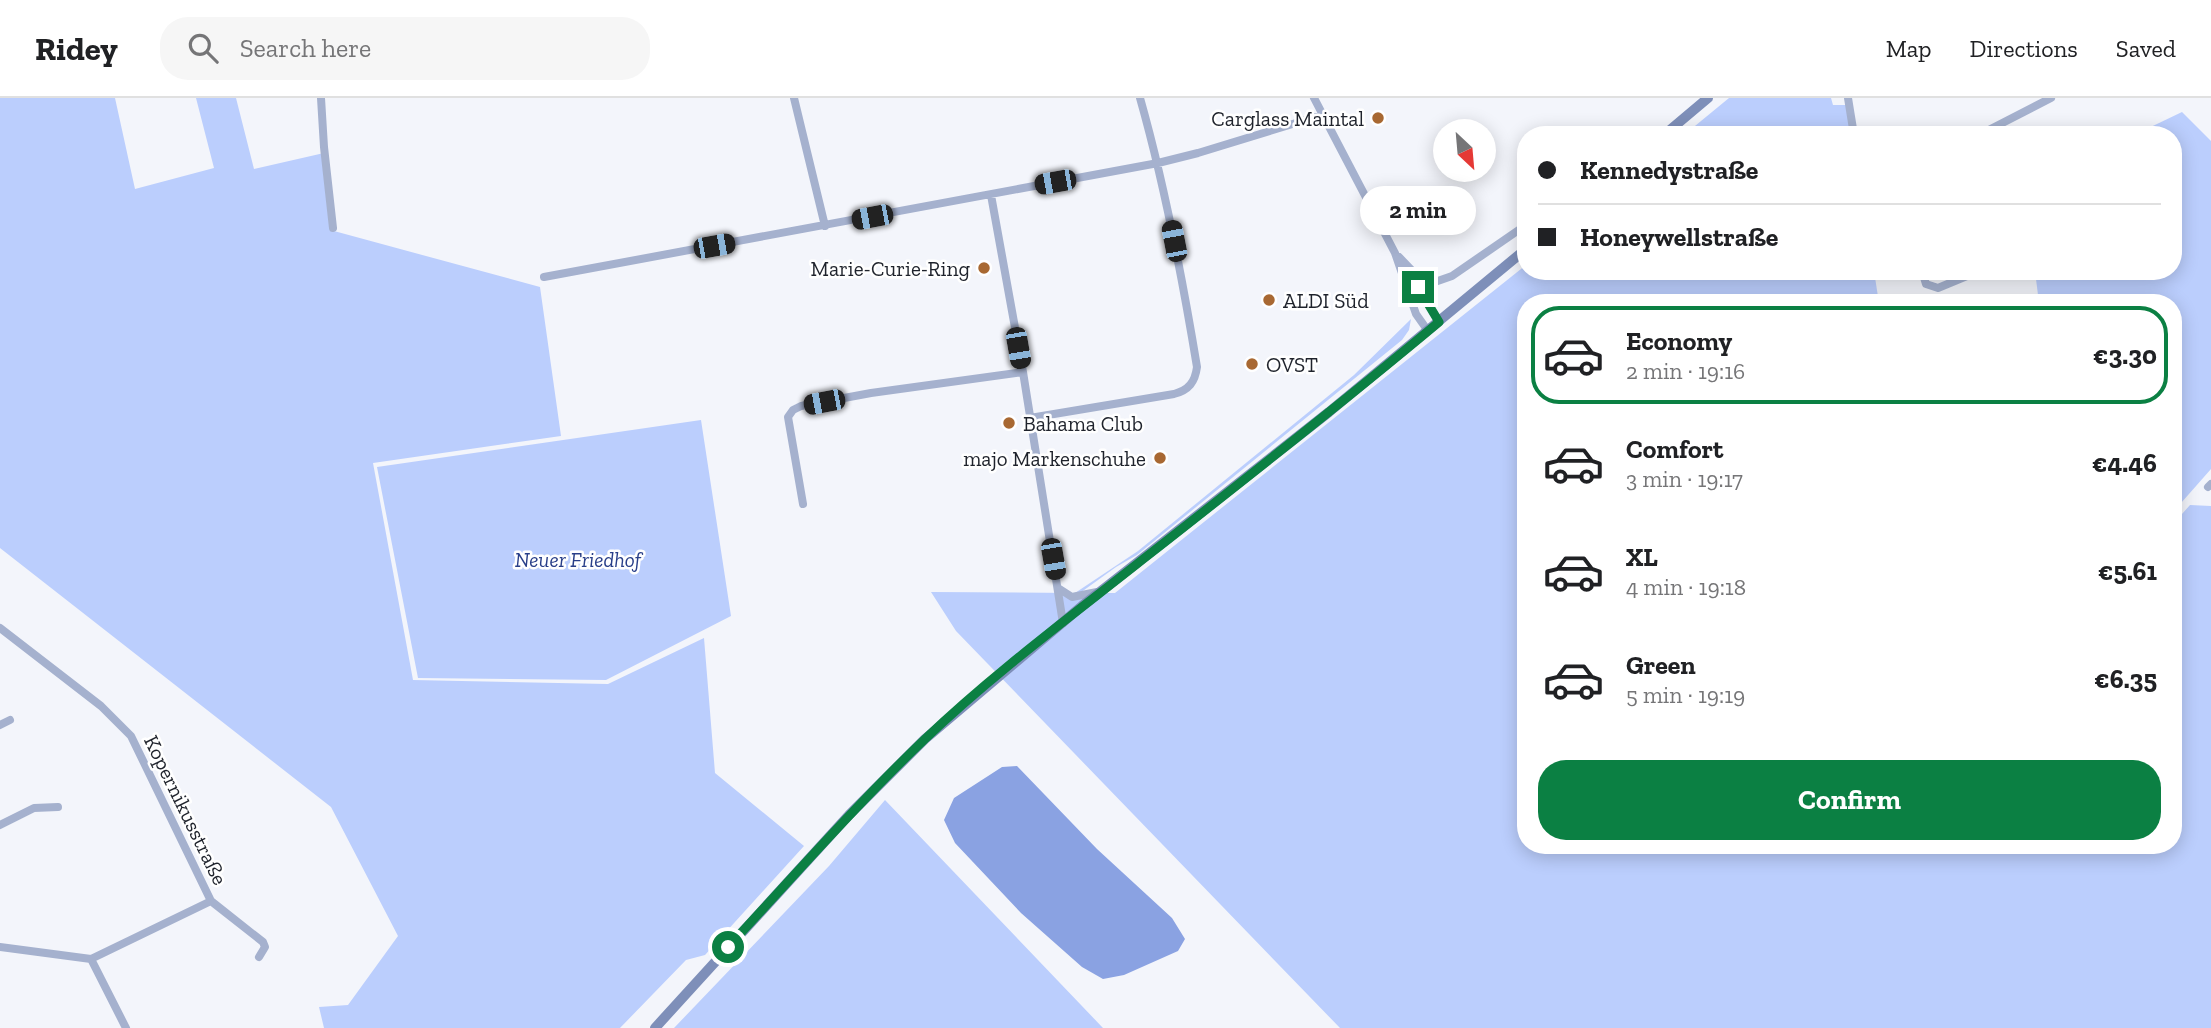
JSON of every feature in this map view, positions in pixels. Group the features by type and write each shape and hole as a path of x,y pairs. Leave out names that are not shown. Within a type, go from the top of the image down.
{"main road":[{"path":"1675,126 1709,98"},
{"path":"655,1028 879,785 954,713 1517,257"}],"street":[{"path":"321,98 333,228"},
{"path":"794,98 825,226"},
{"path":"1030,418 1174,394 1186,390 1194,381 1196,367 1193,347 1158,163 1140,98"},
{"path":"1314,98 1395,253 1414,310 1428,331"},
{"path":"1848,98 1853,126"},
{"path":"1996,126 2050,98"},
{"path":"544,276 1158,163 1322,115"},
{"path":"991,195 1023,372 1063,623"},
{"path":"1408,269 1424,282 1443,280 1517,231"},
{"path":"1395,253 1408,269 1439,322"},
{"path":"1925,280 1926,284 1938,288 1957,280"},
{"path":"803,504 788,417 793,410 801,406 871,393 1023,372"},
{"path":"1058,589 1072,597 1103,591"},
{"name":"Kopernikusstraße","path":"0,628 101,706 131,736 211,901 263,942 265,947 259,957"},
{"path":"0,725 10,720"},
{"path":"0,825 34,808 58,807"},
{"path":"0,947 91,959 211,901"},
{"path":"91,959 126,1028"}],"green space":[{"path":"0,98 115,98 135,189 214,168 196,98 236,98 254,169 324,153 334,231 540,287 561,436 373,463 413,680 608,684 704,638 715,773 804,846 705,955 686,960 620,1028 324,1028 319,1007 348,1005 398,936 331,807 0,548"},
{"path":"1729,98 1831,98 1833,105 1846,105 1850,126 1695,126"},
{"path":"2182,112 2211,141 2211,469 2182,502 2182,294 2038,294 2036,280 2182,280 2182,126 2153,126"},
{"path":"1517,272 1517,280 1875,280 1878,294 1517,294 1517,854 2182,854 2182,514 2190,505 2211,506 2211,1028 1340,1028 956,631 931,592 1075,593 1138,551 1354,375 1411,319 1409,330 1402,340 1137,555 1080,593 1115,593"},
{"name":"Neuer Friedhof","path":"701,420 731,616 606,680 418,678 377,467"},
{"path":"885,800 1103,1028 674,1028 829,866"}],"shaded area":[{"path":"1017,766 1097,849 1172,918 1185,939 1178,951 1124,975 1103,979 1082,967 1021,913 955,843 944,820 954,798 1002,767"}],"place":[{"name":"Carglass Maintal","path":"1378,118"},
{"name":"Marie-Curie-Ring","path":"984,268"},
{"name":"ALDI Süd","path":"1269,300"},
{"name":"OVST","path":"1252,364"},
{"name":"Bahama Club","path":"1009,423"},
{"name":"majo Markenschuhe","path":"1160,458"}],"route":[{"path":"728,947 849,815 925,739 1082,606 1439,322 1418,287"}]}
